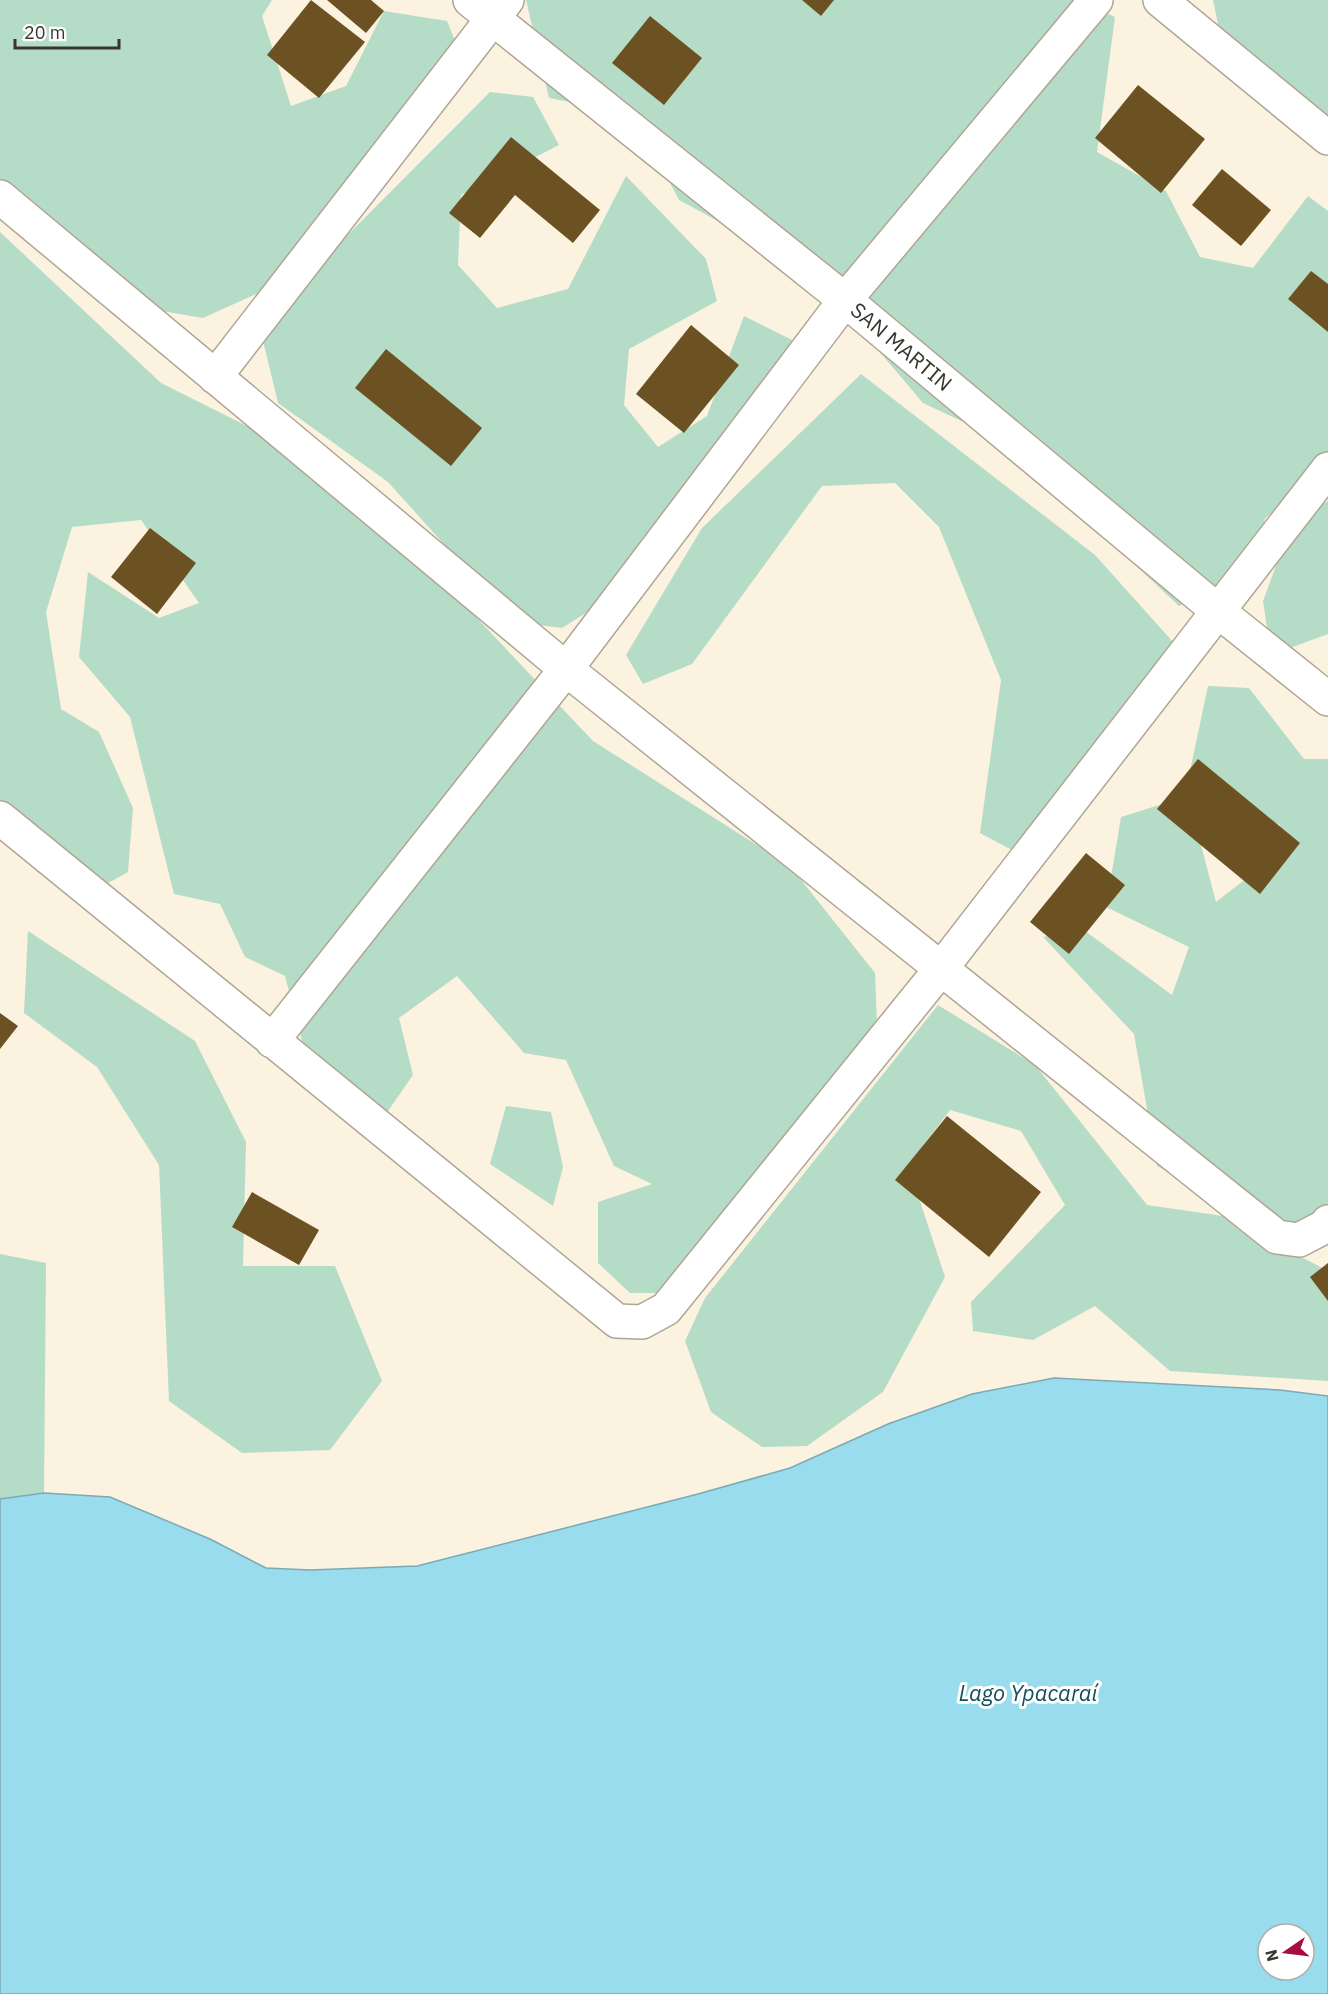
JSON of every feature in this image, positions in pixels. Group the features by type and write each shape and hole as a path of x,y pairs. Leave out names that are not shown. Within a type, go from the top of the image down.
{"street":[{"path":"272,1041 566,669 845,300 1096,0"},
{"path":"1160,0 1328,138"},
{"path":"215,377 490,6"},
{"name":"SAN MARTIN","path":"490,6 1218,611 1328,699"},
{"path":"0,197 566,669 1277,1237 1299,1240 1324,1227 1328,1222"},
{"path":"0,818 617,1321 642,1322 666,1309 940,970 1328,469"}],"green space":[{"path":"0,0 272,0 262,16 291,106 346,86 384,11 447,21 469,75 278,284 203,318 156,310 0,199"},
{"path":"526,0 1077,0 1115,17 1097,152 1166,191 1200,257 1253,268 1308,196 1328,211 1328,459 1265,519 1250,580 1179,606 1002,440 923,403 812,272 679,200 634,114 549,98"},
{"path":"1213,0 1328,0 1328,119 1228,73"},
{"path":"490,92 533,97 559,145 461,195 458,265 497,308 568,289 626,176 706,259 717,301 629,349 624,405 658,447 707,416 744,316 798,343 800,388 635,582 562,628 514,622 388,482 278,403 259,324"},
{"path":"0,232 161,383 339,472 593,741 790,866 875,973 878,1048 687,1293 630,1293 598,1263 598,1202 652,1184 614,1166 566,1060 524,1053 457,976 399,1018 413,1075 388,1111 344,1117 312,1079 285,976 245,957 220,904 174,894 130,717 79,657 88,572 159,618 199,603 141,520 72,527 46,612 61,709 99,732 133,808 128,872 90,893 0,819"},
{"path":"861,374 1095,555 1182,652 1146,732 1023,856 980,833 1001,680 939,527 895,483 822,486 692,664 643,684 626,655 702,528"},
{"path":"1328,501 1328,634 1271,655 1263,601 1292,522"},
{"path":"1208,686 1249,688 1304,759 1328,759 1328,1227 1296,1236 1157,1166 1134,1034 1043,937 1081,928 1172,995 1189,947 1106,907 1121,817 1188,796 1216,902 1283,850 1280,825 1187,785"},
{"path":"28,931 195,1041 246,1142 243,1266 335,1266 382,1381 330,1450 242,1453 169,1401 159,1165 97,1067 24,1013"},
{"path":"938,1005 1035,1065 1147,1205 1223,1216 1328,1271 1328,1381 1170,1371 1095,1306 1033,1340 973,1331 971,1302 1065,1205 1021,1131 950,1110 908,1165 945,1277 883,1392 807,1446 762,1447 711,1412 685,1341 705,1298"},
{"path":"506,1106 551,1112 563,1167 553,1206 490,1164"},
{"path":"0,1254 46,1263 44,1493 0,1499"}],"water":[{"name":"Lago Ypacaraí","path":"1054,1378 1280,1390 1328,1396 1328,1994 0,1994 0,1499 44,1493 110,1497 210,1539 266,1568 310,1570 417,1566 790,1468 888,1424 972,1394"}],"building":[{"path":"311,0 365,42 319,98 267,55"},
{"path":"327,0 371,0 384,11 366,33"},
{"path":"802,0 834,0 821,16"},
{"path":"650,16 702,58 664,105 612,63"},
{"path":"1138,85 1205,139 1161,193 1095,138"},
{"path":"511,137 600,210 573,243 515,195 480,238 449,213"},
{"path":"1222,169 1271,210 1241,246 1192,205"},
{"path":"1311,271 1328,284 1328,332 1288,299"},
{"path":"691,325 739,365 684,433 636,394"},
{"path":"386,349 482,428 451,466 355,388"},
{"path":"150,528 196,563 157,614 111,577"},
{"path":"1198,759 1300,843 1260,894 1157,809"},
{"path":"1086,853 1125,885 1069,954 1030,922"},
{"path":"0,1013 18,1026 0,1049"},
{"path":"947,1116 1041,1192 989,1257 895,1180"},
{"path":"252,1192 319,1230 299,1265 232,1227"},
{"path":"1328,1263 1328,1301 1310,1277"}]}
